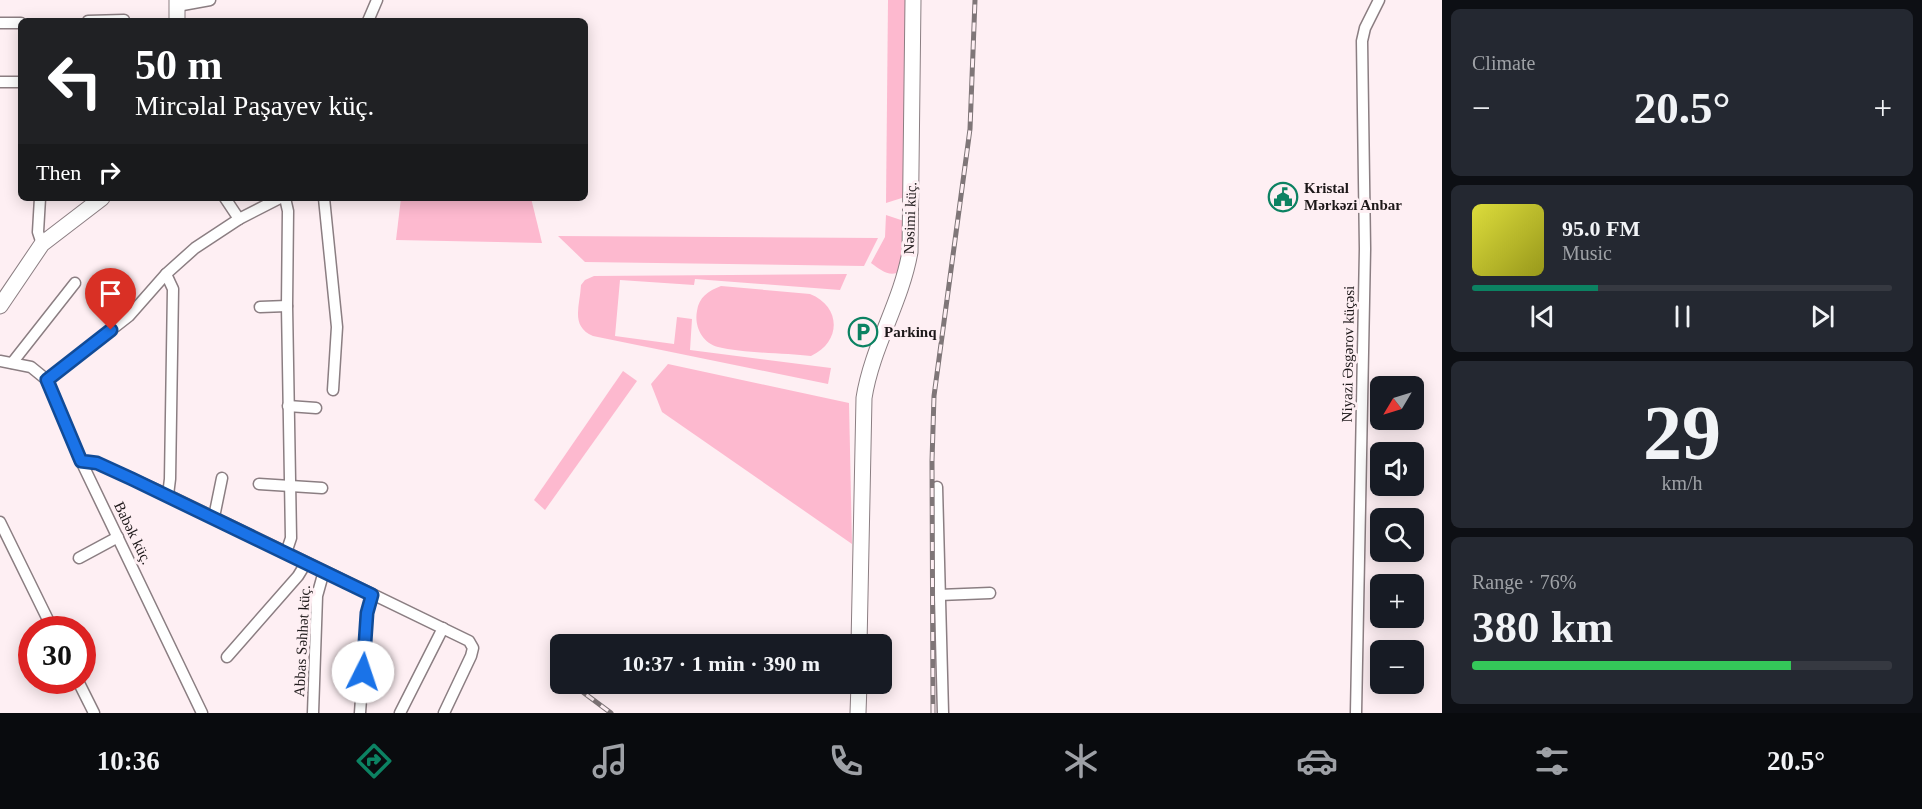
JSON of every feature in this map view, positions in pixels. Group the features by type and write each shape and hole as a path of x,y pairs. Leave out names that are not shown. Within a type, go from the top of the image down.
{"street":[{"name":"Nəsimi küç.","path":"859,634 864,398 871,367 904,280 910,252 913,0"},
{"name":"Niyazi Əsgərov küçəsi","path":"1356,713 1365,249 1362,41 1365,28 1379,0"},
{"path":"177,9 206,1"},
{"path":"369,18 375,1"},
{"path":"0,23 18,22"},
{"path":"0,82 18,82"},
{"path":"40,201 38,232 42,244"},
{"path":"0,306 42,244 98,201"},
{"path":"227,201 239,219"},
{"path":"0,361 31,367 47,380 129,316 166,274 195,248 239,219 277,201"},
{"path":"284,201 288,211 288,406 291,485 291,538 286,553"},
{"path":"324,201 337,327 333,390"},
{"path":"166,274 173,289 168,495"},
{"path":"12,363 75,283"},
{"path":"260,306 287,306"},
{"name":"Babək küç.","path":"47,380 81,461 202,713"},
{"path":"288,406 316,408"},
{"path":"81,461 97,463 168,495 469,641 473,648 444,713"},
{"path":"214,517 222,478"},
{"path":"259,484 322,488"},
{"path":"938,487 943,713"},
{"path":"0,522 46,616"},
{"path":"79,558 118,537"},
{"path":"227,657 298,576 306,563"},
{"name":"Abbas Səhhət küç.","path":"313,713 317,596 324,571"},
{"path":"939,595 990,593"},
{"path":"360,713 367,613 372,595"},
{"path":"400,713 443,628"},
{"path":"84,694 94,713"},
{"path":"858,713 859,694"}],"shaded area":[{"path":"888,0 905,0 905,197 886,203"},
{"path":"401,201 532,201 542,243 396,240"},
{"path":"886,215 904,221 902,267 900,272 892,274 871,263 885,237"},
{"path":"558,236 878,238 864,266 585,262"},
{"path":"847,274 840,290 695,279 694,285 620,280 615,336 674,344 677,317 692,319 690,350 831,368 828,384 593,336 581,327 578,315 581,285 585,280 594,276"},
{"path":"721,286 810,294 828,307 832,315 834,324 828,342 811,356 739,351 712,345 700,333 696,317 700,302 705,295"},
{"path":"668,364 849,403 852,544 662,412 651,384"},
{"path":"623,371 637,381 545,510 534,500"}],"railway":[{"path":"933,713 934,396 970,129 975,0"},
{"path":"585,694 611,713"}],"place":[{"name":"Kristal Mərkəzi Anbar","path":"1283,197"},
{"name":"Parkinq","path":"863,332"}],"route":[{"path":"111,330 47,380 55,394 81,461 97,463 132,479 372,595 367,613 363,672"}]}
